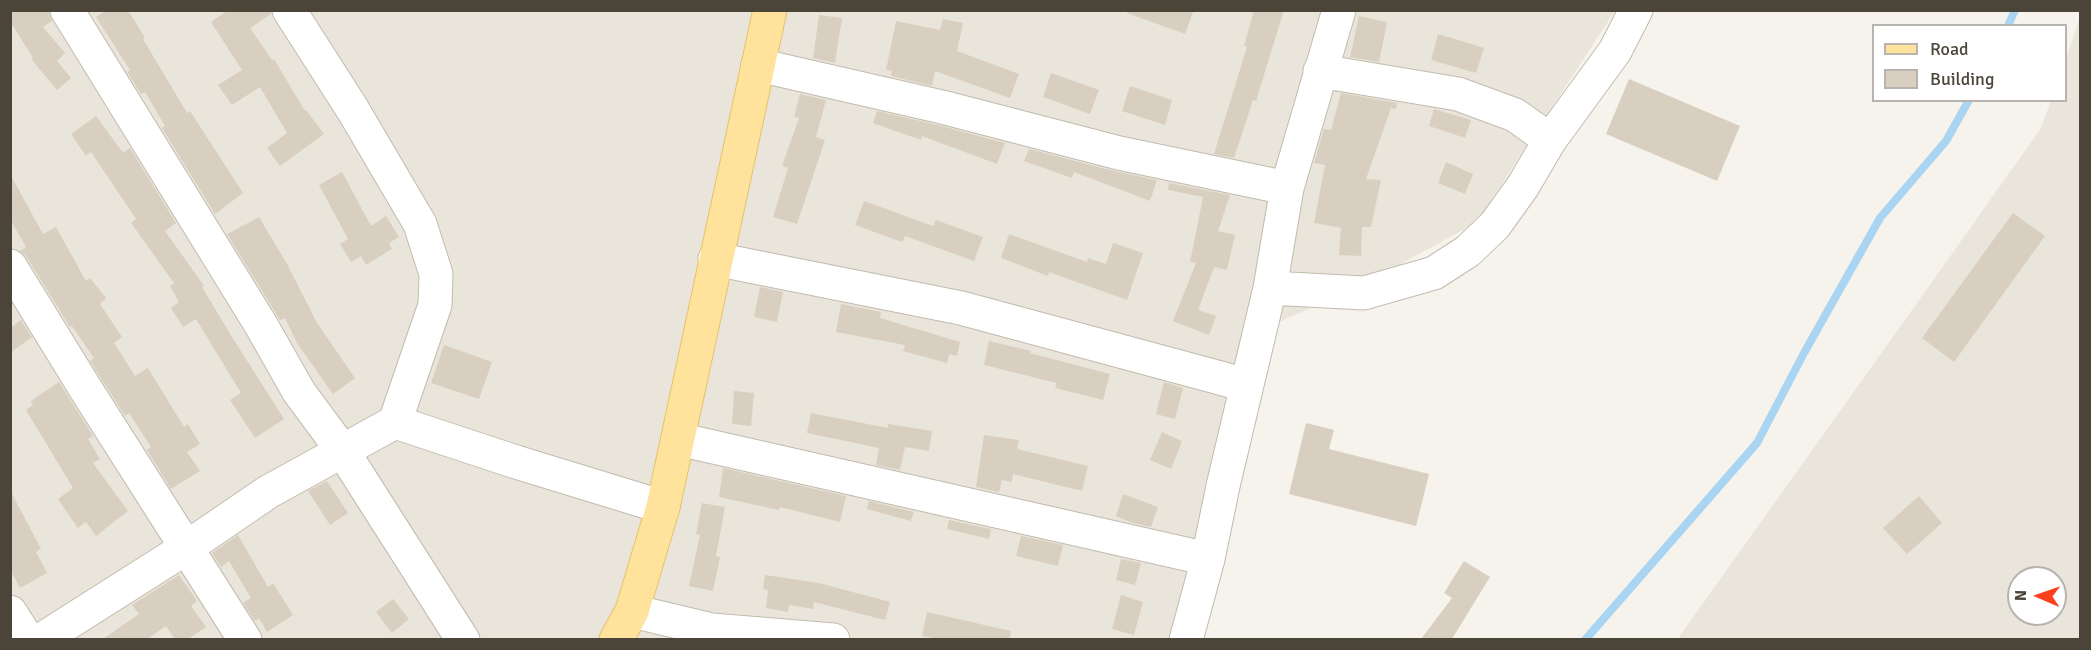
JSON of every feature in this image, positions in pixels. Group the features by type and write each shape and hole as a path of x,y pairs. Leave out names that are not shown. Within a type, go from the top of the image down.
{"main road":[{"path":"616,639 632,611 663,507 770,10"}],"street":[{"path":"67,10 255,316 299,392 342,450 463,639"},
{"path":"40,639 186,548 267,492 395,422 435,305 436,274 420,225 353,110 289,10"},
{"path":"1270,288 1364,292 1434,273 1468,251 1495,225 1523,186 1550,140 1615,51 1636,10"},
{"path":"1186,639 1208,559 1270,288 1287,188 1320,71 1330,12"},
{"path":"758,65 942,107 1119,153 1287,188"},
{"path":"1320,71 1458,94 1515,115 1550,140"},
{"path":"715,259 961,308 1246,385"},
{"path":"10,266 245,639"},
{"path":"395,422 663,507"},
{"path":"678,439 1208,559"},
{"path":"632,611 712,630 832,639"},
{"path":"10,612 28,639"}],"shaded area":[{"path":"10,11 1615,11 1476,223 1354,289 1261,330 1176,640 11,639"},
{"path":"2080,17 2080,639 1677,640 2040,130 2051,102 2067,102 2067,56"}],"building":[{"path":"10,10 48,10 52,21 43,27 65,53 57,61 71,78 57,90 31,59 33,58 10,21"},
{"path":"107,10 128,10 187,113 190,111 243,193 215,214 162,128 165,126 145,92 141,94 127,72 130,70 96,17"},
{"path":"228,10 270,10 271,14 250,28 272,60 274,59 305,111 324,134 280,166 267,148 287,133 260,87 232,105 218,85 242,70 211,22"},
{"path":"1127,10 1194,10 1185,34 1127,13"},
{"path":"1254,10 1284,10 1256,101 1253,100 1234,158 1214,154 1247,47 1244,46"},
{"path":"819,15 842,18 835,63 813,58"},
{"path":"1359,16 1387,22 1379,62 1350,57"},
{"path":"943,19 963,23 957,51 1019,74 1010,98 935,71 932,86 891,76 892,71 886,70 896,21 940,30"},
{"path":"1438,34 1484,48 1476,73 1431,60"},
{"path":"1051,73 1099,90 1090,114 1043,97"},
{"path":"1629,79 1740,126 1717,181 1606,134"},
{"path":"1130,86 1172,100 1165,125 1122,111"},
{"path":"1341,93 1397,103 1396,109 1391,108 1366,179 1381,180 1371,227 1362,227 1361,256 1339,255 1341,228 1314,223 1325,165 1314,163 1324,129 1331,130"},
{"path":"800,94 826,100 816,137 825,140 797,224 773,217 788,168 782,166 799,118 794,117"},
{"path":"1434,109 1471,120 1465,138 1429,126"},
{"path":"877,111 1005,143 997,164 922,136 921,140 873,123"},
{"path":"96,116 123,153 130,148 176,223 165,231 204,286 202,287 232,337 284,419 255,438 230,400 241,393 196,319 183,327 171,308 179,302 170,286 174,283 131,223 136,219 91,152 86,156 71,134"},
{"path":"1029,149 1157,180 1150,201 1074,172 1072,178 1024,161"},
{"path":"1446,162 1473,174 1465,194 1438,183"},
{"path":"342,172 371,226 386,216 399,237 389,243 392,249 366,265 361,256 351,262 340,244 348,239 319,185"},
{"path":"10,174 43,234 56,227 86,281 90,278 106,298 100,304 122,337 114,343 135,376 148,368 184,427 188,424 200,444 187,452 200,471 171,489 147,450 151,447 129,413 125,416 90,361 94,358 72,326 70,327 26,256 20,251 26,247 10,219"},
{"path":"1169,183 1230,195 1218,231 1235,235 1227,270 1214,267 1198,310 1216,316 1209,335 1173,321 1196,263 1190,262 1203,197 1168,190"},
{"path":"864,201 933,226 936,220 983,237 974,261 905,236 902,242 855,225"},
{"path":"2013,213 2045,236 1954,362 1922,338"},
{"path":"259,217 287,264 317,323 355,378 333,394 297,343 285,318 280,320 227,234"},
{"path":"1009,234 1087,262 1088,258 1106,264 1113,243 1143,253 1127,300 1049,272 1048,276 1001,258"},
{"path":"760,287 783,292 777,322 754,317"},
{"path":"841,304 881,312 880,318 960,342 957,356 949,354 947,363 903,351 905,345 836,332"},
{"path":"21,320 32,337 10,353 10,328"},
{"path":"989,341 1110,374 1103,400 1055,388 1057,383 984,365"},
{"path":"444,345 492,362 479,399 431,383"},
{"path":"59,382 93,436 88,439 100,459 93,463 128,511 96,536 86,522 78,528 58,499 73,488 26,410 33,405 31,401"},
{"path":"1164,382 1183,388 1175,419 1156,414"},
{"path":"734,391 754,393 751,426 732,424"},
{"path":"811,413 888,428 888,424 932,431 929,451 905,447 900,470 876,465 879,448 807,433"},
{"path":"1306,423 1334,430 1329,449 1429,474 1416,526 1289,494"},
{"path":"1162,432 1182,441 1171,469 1150,460"},
{"path":"984,435 1019,440 1017,449 1088,466 1082,491 1013,474 1012,482 1002,480 999,492 976,487"},
{"path":"723,468 846,496 840,522 780,507 779,510 719,497"},
{"path":"327,481 348,513 330,525 308,491"},
{"path":"10,490 41,549 36,552 47,573 20,588 10,569"},
{"path":"1123,494 1158,507 1151,527 1116,516"},
{"path":"1919,496 1942,523 1907,554 1883,528"},
{"path":"869,501 914,512 911,521 867,509"},
{"path":"702,503 725,507 716,556 720,557 713,591 689,586 700,535 696,534"},
{"path":"949,520 991,529 989,539 947,529"},
{"path":"238,535 268,587 273,583 293,615 267,632 259,618 255,621 243,603 251,598 229,561 221,567 212,553"},
{"path":"1021,536 1063,545 1058,566 1016,556"},
{"path":"1121,559 1141,563 1135,585 1116,580"},
{"path":"1464,561 1490,577 1452,639 1421,639 1452,598 1444,593"},
{"path":"179,575 197,601 191,606 206,627 188,639 175,639 166,626 147,639 103,639 139,614 132,605"},
{"path":"765,575 819,583 890,602 885,620 814,602 813,609 789,605 788,612 766,608 768,590 763,589"},
{"path":"1121,595 1143,602 1134,635 1112,629"},
{"path":"393,599 409,619 392,633 376,612"},
{"path":"927,612 1011,631 1010,639 939,639 922,636"}],"waterway":[{"path":"2009,24 2015,10"},
{"path":"1585,640 1757,443 1804,353 1880,218 1946,141 1968,102"}]}
